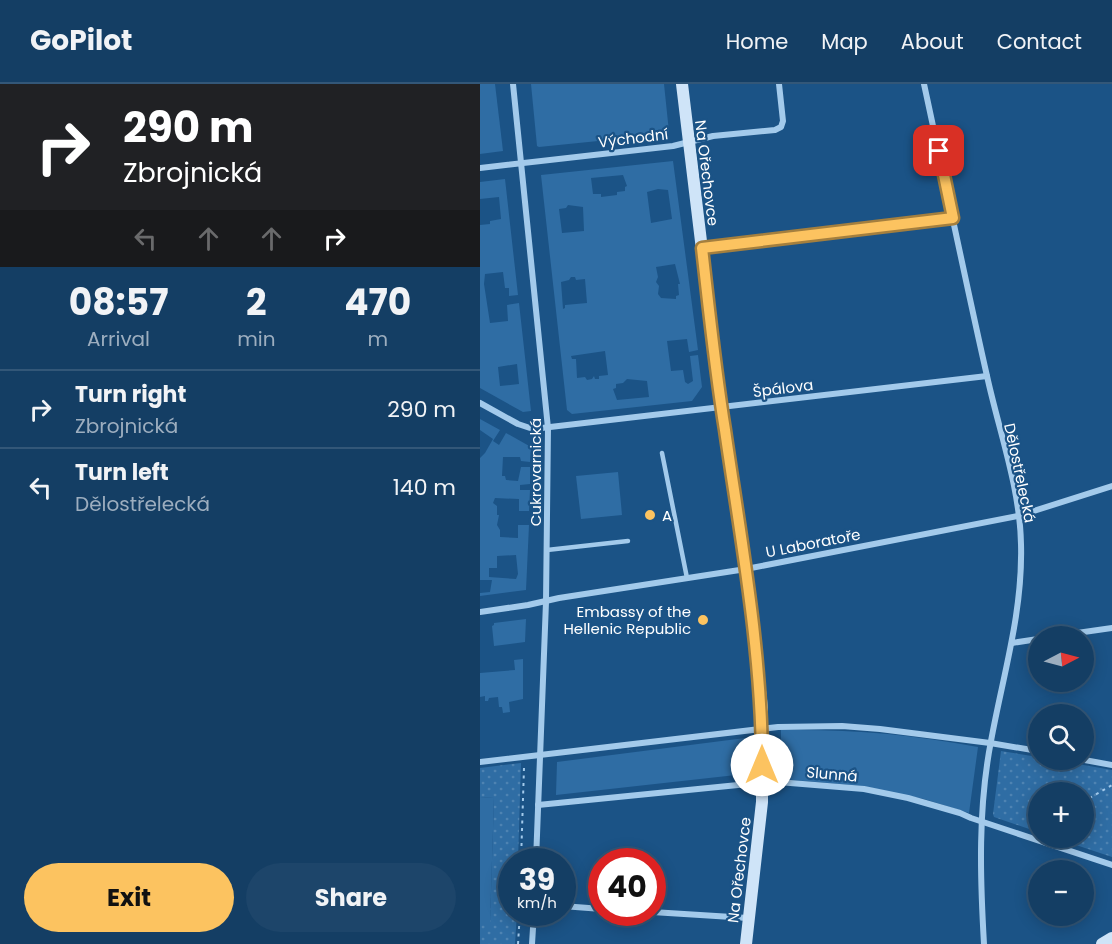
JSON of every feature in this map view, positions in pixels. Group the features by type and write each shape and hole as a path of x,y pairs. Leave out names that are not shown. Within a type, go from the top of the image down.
{"street":[{"name":"Cukrovarnická","path":"513,84 548,428 546,602 536,848"},
{"name":"Na Ořechovce","path":"682,84 721,406 746,569 762,708 763,783 746,944"},
{"name":"Východní","path":"480,168 673,146 713,136 779,128 783,121 779,84"},
{"name":"Dělostřelecká","path":"924,84 987,376 1015,493 1021,554 1019,599 1012,643 990,743 982,821 980,886 984,944"},
{"path":"702,248 953,218"},
{"name":"Špálova","path":"480,403 524,427 533,429 987,376"},
{"name":"U Laboratoře","path":"480,612 746,569 1018,516 1112,486"},
{"path":"1094,630 1112,627"},
{"path":"1012,643 1028,641"},
{"path":"480,762 778,727 842,726 990,743 1028,750"},
{"path":"1094,762 1112,765"},
{"name":"Slunná","path":"538,805 763,783 864,789 908,798 960,813 1112,865"},
{"path":"666,913 748,918"},
{"path":"532,944 533,926"},
{"path":"1102,944 1112,938"}],"lane":[{"path":"662,453 687,578"},
{"path":"547,550 628,542"}],"path":[{"path":"522,848 525,768"},
{"path":"1094,796 1112,785"},
{"path":"518,944 519,926"}],"shaded area":[{"path":"480,84 495,84 503,151 480,154"},
{"path":"531,84 664,84 669,132 539,147 537,146"},
{"path":"673,161 698,350 689,352 687,339 667,341 671,371 683,370 685,382 688,384 693,381 690,356 698,355 702,387 692,401 572,414 567,410 541,175","holes":["623,175 627,186 625,191 617,192 617,195 601,197 601,194 593,194 591,178","658,189 668,190 672,219 651,223 647,192","568,205 583,207 584,231 562,233 559,209 566,208","675,264 680,284 678,284 679,295 676,299 661,298 656,282 658,277 656,267","571,277 575,277 576,280 585,279 587,303 565,305 563,309 561,282","605,351 608,375 599,376 599,379 595,379 594,376 587,380 585,377 577,378 576,359 572,359 571,356","627,379 647,381 649,397 617,400 613,389 616,388 616,384 623,383"]},
{"path":"505,179 518,295 509,296 509,288 505,288 503,272 485,274 484,284 490,323 508,321 507,305 519,303 531,411 523,412 480,388 480,225 501,219 499,197 480,199 480,182","holes":["517,364 519,384 500,386 498,367"]},
{"path":"480,419 500,430 493,441 499,445 506,433 531,447 530,462 521,461 520,457 503,457 502,476 505,476 506,480 518,481 521,467 530,467 530,484 520,485 520,490 530,490 529,511 519,511 519,499 495,498 493,503 497,506 497,515 499,515 497,525 500,537 518,538 518,525 529,525 526,590 480,596 480,593 490,592 492,580 480,580 480,458 493,439 480,430","holes":["516,555 518,574 516,579 489,577 489,568 497,568 497,556"]},
{"path":"618,472 622,515 581,519 576,476"},
{"path":"526,619 525,642 494,646 492,626 494,623"},
{"path":"523,659 523,699 509,702 510,712 503,713 502,707 499,707 498,697 485,701 485,696 480,697 480,673 515,670 514,660"},
{"path":"781,730 880,733 978,747 969,813 924,799 862,786 781,779"},
{"path":"745,738 745,774 556,795 557,762"},
{"path":"1001,751 1028,755 1028,770 1094,770 1094,767 1112,770 1112,857 1085,848 1094,848 1094,782 1028,782 1028,829 994,817"},
{"path":"521,763 518,848 498,848 498,926 516,926 515,944 480,944 480,923 490,923 494,798 480,797 480,768"},
{"path":"480,797 494,798 490,923 480,923"}],"place":[{"name":"A","path":"650,515"},
{"name":"Embassy of the Hellenic Republic","path":"703,620"}],"route":[{"path":"762,765 762,708 746,569 721,406 702,248 953,218 939,151"}]}
